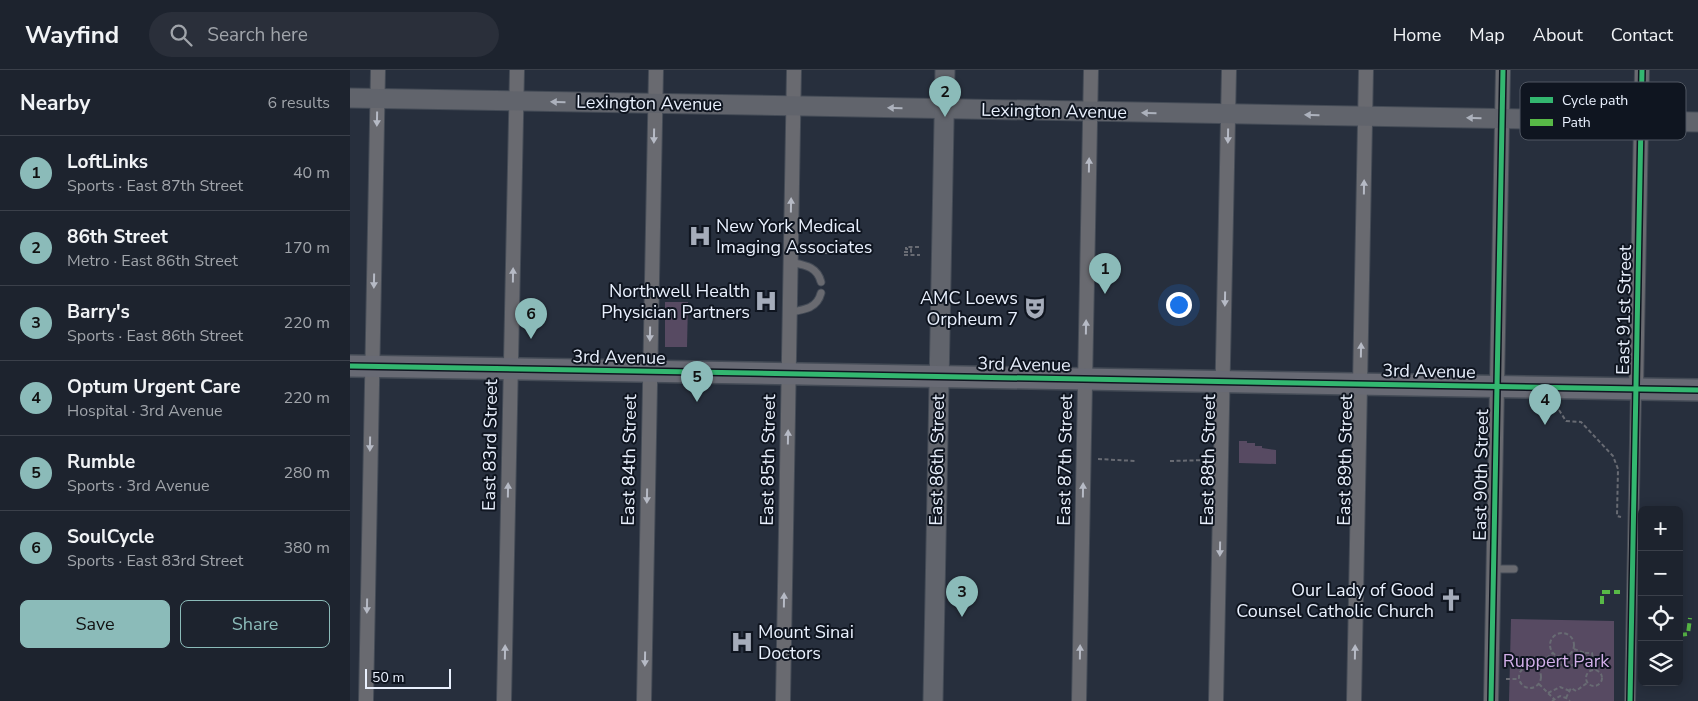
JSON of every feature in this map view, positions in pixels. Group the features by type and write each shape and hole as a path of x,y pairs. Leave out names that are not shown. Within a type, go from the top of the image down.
{"main road":[{"name":"East 86th Street","path":"933,701 945,70"},
{"name":"Lexington Avenue","path":"350,98 1520,119"},
{"name":"3rd Avenue","path":"350,366 1698,390"}],"street":[{"path":"366,701 378,70"},
{"name":"East 83rd Street","path":"504,701 517,70"},
{"name":"East 84th Street","path":"644,701 656,70"},
{"name":"East 85th Street","path":"783,701 794,70"},
{"name":"East 87th Street","path":"1080,701 1091,70"},
{"name":"East 88th Street","path":"1216,701 1229,70"},
{"name":"East 89th Street","path":"1354,701 1366,70"},
{"name":"East 90th Street","path":"1492,701 1503,70"},
{"name":"East 91st Street","path":"1630,701 1641,140"}],"lane":[{"path":"790,262 805,265 815,270 821,282"},
{"path":"789,312 804,310 814,306 818,302 821,293"},
{"path":"1494,569 1514,569"}],"path":[{"path":"920,247 906,247 906,249 911,249 911,252 904,253 920,255"},
{"path":"805,253 861,253 861,249 869,249"},
{"path":"1559,410 1566,421 1581,422 1613,456 1618,469 1617,516 1621,517"},
{"path":"1098,459 1135,461"},
{"path":"1170,461 1210,460"},
{"path":"1566,633 1572,637 1575,645 1574,649 1569,655 1560,657 1553,653 1550,642 1554,635 1566,633"},
{"path":"1574,649 1585,653 1592,653 1595,670 1601,675 1600,682 1594,686 1587,682 1585,677 1588,672 1595,670"},
{"path":"1519,679 1520,672 1524,667 1538,668 1553,653"},
{"path":"1547,657 1558,664 1567,666 1579,661 1585,653"},
{"path":"1506,679 1519,679 1526,687 1533,687 1539,684 1541,678 1538,668"},
{"path":"1566,698 1571,688 1576,691 1587,682"},
{"path":"1539,684 1553,700 1560,696 1570,701"},
{"path":"1548,693 1560,687 1570,691"}],"green space":[{"path":"665,302 688,302 687,347 665,347"},
{"path":"1239,441 1247,441 1247,443 1255,443 1255,446 1276,450 1276,464 1239,463"},
{"name":"Ruppert Park","path":"1511,619 1614,621 1614,701 1509,701"}],"marked path":[{"path":"1602,604 1602,592 1620,592"},
{"path":"1683,635 1688,634 1690,618"}],"cycle path":[{"path":"1491,701 1503,70"},
{"path":"1642,70 1642,82"},
{"path":"1630,701 1641,140"},
{"path":"350,366 1698,390"}],"place":[{"name":"86th Street","path":"945,117"},
{"name":"New York Medical Imaging Associates","path":"700,236"},
{"name":"LoftLinks","path":"1105,294"},
{"name":"Northwell Health Physician Partners","path":"766,301"},
{"name":"AMC Loews Orpheum 7","path":"1035,308"},
{"name":"SoulCycle","path":"531,339"},
{"name":"Rumble","path":"697,402"},
{"name":"Optum Urgent Care","path":"1545,425"},
{"name":"Our Lady of Good Counsel Catholic Church","path":"1451,600"},
{"name":"Barry's","path":"962,617"},
{"name":"Mount Sinai Doctors","path":"742,642"}]}
